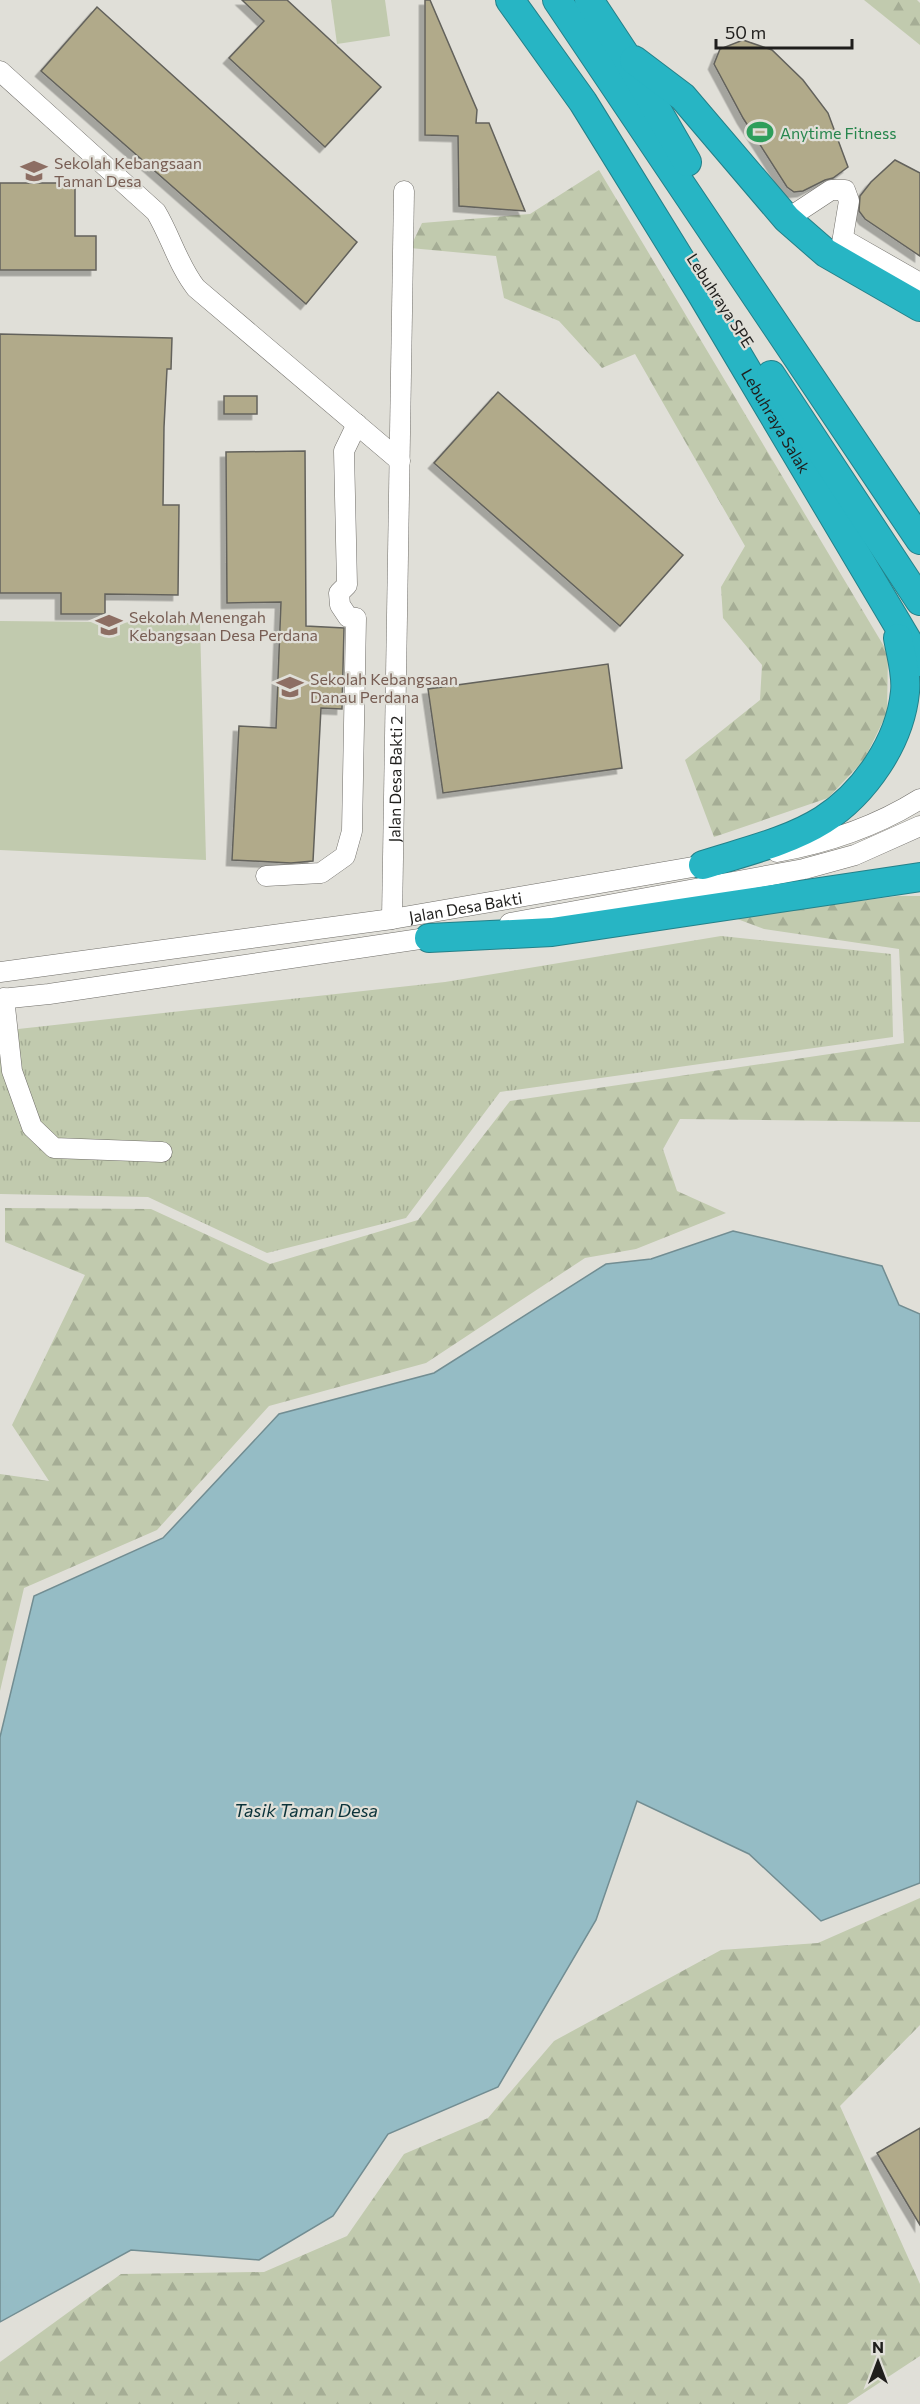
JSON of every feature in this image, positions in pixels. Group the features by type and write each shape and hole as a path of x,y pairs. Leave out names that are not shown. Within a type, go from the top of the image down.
{"highway":[{"name":"Lebuhraya Salak","path":"510,0 583,102 701,293 920,662"},
{"name":"Lebuhraya SPE","path":"523,0 920,601"},
{"name":"Lebuhraya SPE","path":"557,0 920,540"},
{"path":"589,0 624,53 698,181 920,529"},
{"path":"624,53 682,97 787,219 826,253 841,250 920,307"},
{"path":"703,865 792,836 823,820 844,804 880,763 900,716 905,691 903,664 891,614"},
{"path":"429,938 552,932 920,877"}],"street":[{"path":"0,71 156,212 167,230 186,274 196,288 400,461"},
{"path":"787,219 831,190 845,190 849,201 841,250 920,283"},
{"name":"Jalan Desa Bakti 2","path":"392,919 404,191"},
{"path":"266,876 321,873 345,856 352,831 356,618 348,617 340,605 339,593 346,585 344,451 357,424"},
{"name":"Jalan Desa Bakti","path":"0,972 392,919 703,865 817,843 901,810 920,799"},
{"name":"Jalan Desa Bakti","path":"2,999 429,938 804,869 855,855 920,826"},
{"path":"2,999 12,1071 32,1127 54,1148 162,1152"}],"green space":[{"path":"331,0 385,0 390,36 337,44"},
{"path":"864,0 917,0 920,3 920,45"},
{"path":"599,170 888,653 887,713 864,760 828,798 714,837 685,760 760,700 762,665 723,618 721,587 745,546 635,354 602,368 559,321 504,298 496,256 410,248 422,223 530,214"},
{"path":"0,621 200,623 206,860 0,850"},
{"path":"898,896 920,896 920,1122 680,1119 663,1149 677,1191 726,1213 636,1249 585,1258 426,1363 269,1406 157,1530 24,1588 0,1691 0,1474 49,1481 12,1425 85,1275 5,1242 5,1208 151,1209 270,1264 418,1220 510,1101 904,1043 899,949 764,929 732,917"},
{"path":"721,936 891,954 893,1037 500,1092 406,1218 267,1253 148,1197 0,1194 0,1031 445,982"},
{"path":"920,1898 920,2025 840,2106 920,2284 920,2356 847,2404 0,2404 0,2362 121,2274 264,2272 347,2236 404,2154 488,2118 554,2041 721,1950 818,1943"}],"water":[{"name":"Tasik Taman Desa","path":"733,1231 882,1266 899,1305 920,1314 920,1883 821,1921 749,1854 637,1801 596,1920 498,2087 388,2134 333,2216 259,2260 131,2250 0,2322 0,1737 34,1596 163,1538 279,1414 434,1373 606,1264 651,1259"}],"building":[{"path":"242,0 287,0 381,87 325,147 229,58 264,21"},
{"path":"425,0 430,0 477,110 476,123 489,123 525,211 459,206 458,136 425,135"},
{"path":"97,7 357,242 306,304 41,71"},
{"path":"743,40 772,50 803,80 828,113 848,167 833,178 803,191 794,192 787,187 743,118 714,64 720,49"},
{"path":"895,160 920,173 920,256 865,219 859,211 860,196 871,182"},
{"path":"0,183 75,183 75,236 96,236 96,270 0,270"},
{"path":"0,334 172,338 171,369 167,369 163,505 179,505 178,595 105,594 105,614 61,614 61,593 0,593"},
{"path":"498,392 683,555 620,626 434,463"},
{"path":"224,396 257,396 257,414 224,414"},
{"path":"305,451 306,626 344,628 342,709 321,708 313,861 291,863 232,860 239,726 276,728 281,602 227,603 226,452"},
{"path":"608,664 622,768 443,793 428,689"},
{"path":"920,2128 920,2225 877,2153"}],"place":[{"name":"Anytime Fitness","path":"760,132"},
{"name":"Sekolah Kebangsaan Taman Desa","path":"34,171"},
{"name":"Sekolah Menengah Kebangsaan Desa Perdana","path":"109,625"},
{"name":"Sekolah Kebangsaan Danau Perdana","path":"290,687"}]}
